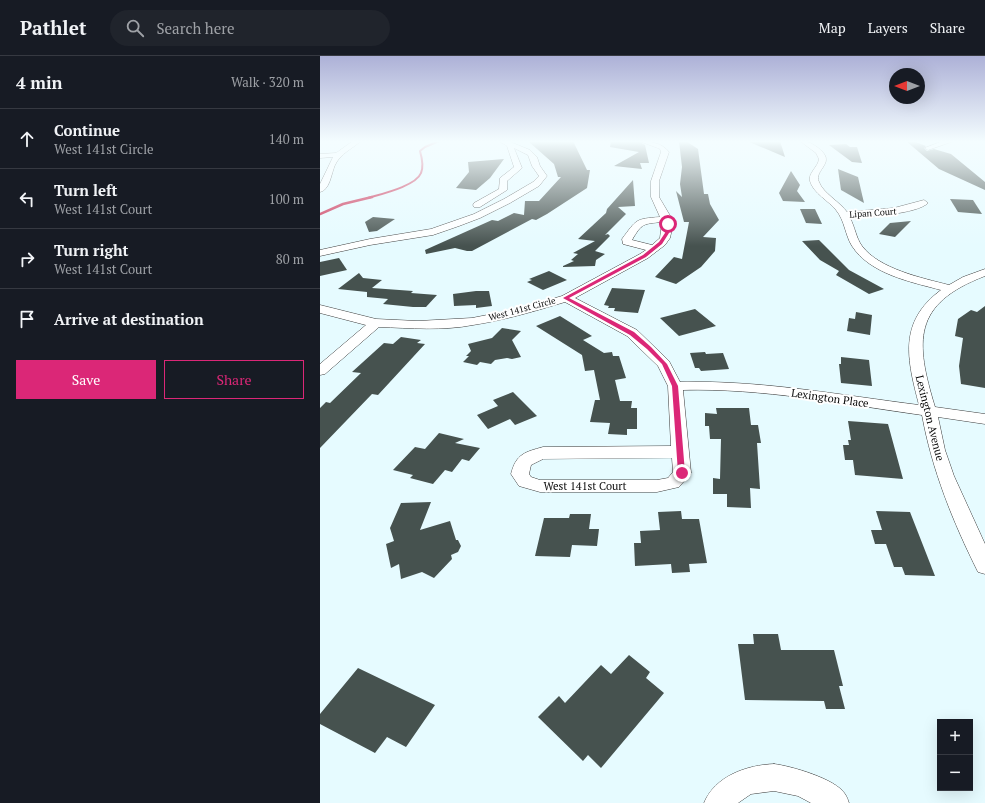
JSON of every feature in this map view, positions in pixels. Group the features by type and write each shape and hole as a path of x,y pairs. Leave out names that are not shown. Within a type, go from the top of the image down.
{"street":[{"path":"503,190 503,180 511,176"},
{"path":"320,253 370,242 433,232 483,214 540,181 543,176"},
{"path":"654,249 631,244 626,240 634,231 637,224 642,221 667,220 655,197 655,181 657,176"},
{"path":"815,176 814,181 816,186 834,201 845,215 850,224 855,243 862,252 873,261 901,273 951,289"},
{"path":"320,190 323,180"},
{"path":"483,214 468,209 503,190 520,192"},
{"name":"Lipan Court","path":"845,215 891,213 924,203"},
{"name":"West 141st Circle","path":"320,309 350,318 376,323 418,325 472,322 520,312 566,298 644,256 661,243 667,233 667,220"},
{"path":"370,242 424,224"},
{"name":"Lexington Avenue","path":"985,272 963,281 927,307 919,322 917,333 917,371 940,462 985,566"},
{"name":"West 141st Court","path":"566,298 632,333 664,364 675,386 682,473 673,483 657,486 540,486 525,482 520,474 522,464 530,456 543,453 680,452"},
{"path":"320,372 376,323"},
{"name":"Lexington Place","path":"675,386 716,385 757,388 985,419"},
{"path":"718,803 725,795 740,784 764,777 789,779 811,788 835,803"}],"building":[{"path":"466,176 492,176 476,190 456,188"},
{"path":"589,176 587,188 547,214 536,220 532,219 472,251 455,248 426,254 425,250 492,220 498,221 514,213 524,215 525,201 539,201 561,177 558,177"},
{"path":"681,176 702,176 704,194 708,194 710,204 719,220 703,237 716,238 715,251 701,267 676,284 655,277 674,257 682,259 689,222 684,222 676,191 682,197 680,184"},
{"path":"788,176 794,176 800,185 797,191 805,202 783,201 779,193"},
{"path":"839,176 858,177 864,203 841,190"},
{"path":"954,176 978,176 985,182 985,190"},
{"path":"633,180 635,206 618,207 626,214 605,235 608,234 610,236 595,251 605,254 596,260 595,266 563,267 574,261 571,260 578,254 573,253 595,241 578,239 606,213 607,209"},
{"path":"950,199 973,200 982,214 958,212"},
{"path":"800,209 815,209 822,224 806,223"},
{"path":"373,217 395,219 377,231 369,232 365,222"},
{"path":"911,221 895,237 879,234 890,223"},
{"path":"819,240 849,270 884,289 869,294 836,275 839,271 820,260 802,241"},
{"path":"339,258 347,270 320,276 320,262"},
{"path":"549,271 567,280 543,290 527,282 532,280 529,279"},
{"path":"359,273 363,278 382,280 372,288 413,291 411,293 437,295 426,307 413,307 383,304 388,299 367,297 367,292 338,289"},
{"path":"612,288 645,290 638,313 614,311 615,308 608,308 609,306 604,305"},
{"path":"489,291 492,306 476,308 476,305 454,306 453,294"},
{"path":"985,306 985,388 961,384 959,366 963,338 955,336 958,319 971,310 977,312"},
{"path":"695,309 716,326 679,336 660,318"},
{"path":"856,312 872,315 870,335 847,331 849,318 855,319"},
{"path":"560,316 592,336 583,340 604,353 612,352 613,356 619,356 626,378 615,380 620,401 632,401 631,408 637,408 637,429 627,429 627,435 608,434 610,423 590,422 595,400 600,400 594,370 585,371 582,355 536,326"},
{"path":"502,328 521,331 512,340 521,357 495,360 491,364 480,362 477,365 463,362 469,356 466,356 471,351 468,344 492,338"},
{"path":"401,337 421,340 417,343 425,344 378,395 372,394 320,448 320,408 326,402 330,403 361,373 352,372 384,343 393,344"},
{"path":"705,352 706,354 723,353 729,369 701,371 699,368 695,368 690,353"},
{"path":"841,357 869,360 872,386 841,383 839,364 841,364"},
{"path":"513,392 537,416 515,425 510,419 488,429 477,415 498,406 493,400"},
{"path":"716,408 749,408 751,425 758,425 761,443 757,443 760,489 750,488 751,508 727,507 727,494 713,494 713,478 720,479 721,439 710,439 709,426 705,426 705,413 717,414"},
{"path":"848,421 888,424 903,479 855,475 853,460 845,460 843,445 849,445 848,440 851,440"},
{"path":"439,433 464,439 455,443 480,448 469,461 462,459 452,472 445,470 433,484 410,478 413,475 393,470 415,447 425,449"},
{"path":"431,502 420,530 450,521 456,540 458,540 461,546 458,552 451,555 452,559 434,578 422,572 401,579 399,564 391,568 386,544 394,541 390,528 401,503"},
{"path":"681,511 682,519 699,519 707,563 689,564 690,572 672,573 671,564 635,566 634,543 641,543 640,531 660,530 658,512"},
{"path":"876,511 910,512 935,576 905,575 902,567 894,567 886,544 875,544 871,530 882,530"},
{"path":"570,514 591,514 589,529 599,529 597,546 572,545 570,557 535,556 544,518 569,518"},
{"path":"753,634 778,634 781,650 834,650 843,686 839,686 845,709 826,709 824,701 745,700 738,644 754,644"},
{"path":"629,655 650,672 646,678 664,693 601,768 588,755 583,761 538,717 559,696 565,703 601,665 611,674"},
{"path":"358,668 435,705 406,747 387,737 375,753 320,724 320,714"}],"waterway":[{"path":"369,198 405,186 419,176"},
{"path":"320,214 343,204 369,198"}],"route":[{"path":"668,224 665,238 654,249 644,256 566,298 632,333 664,364 675,386 676,419 682,473"}]}
